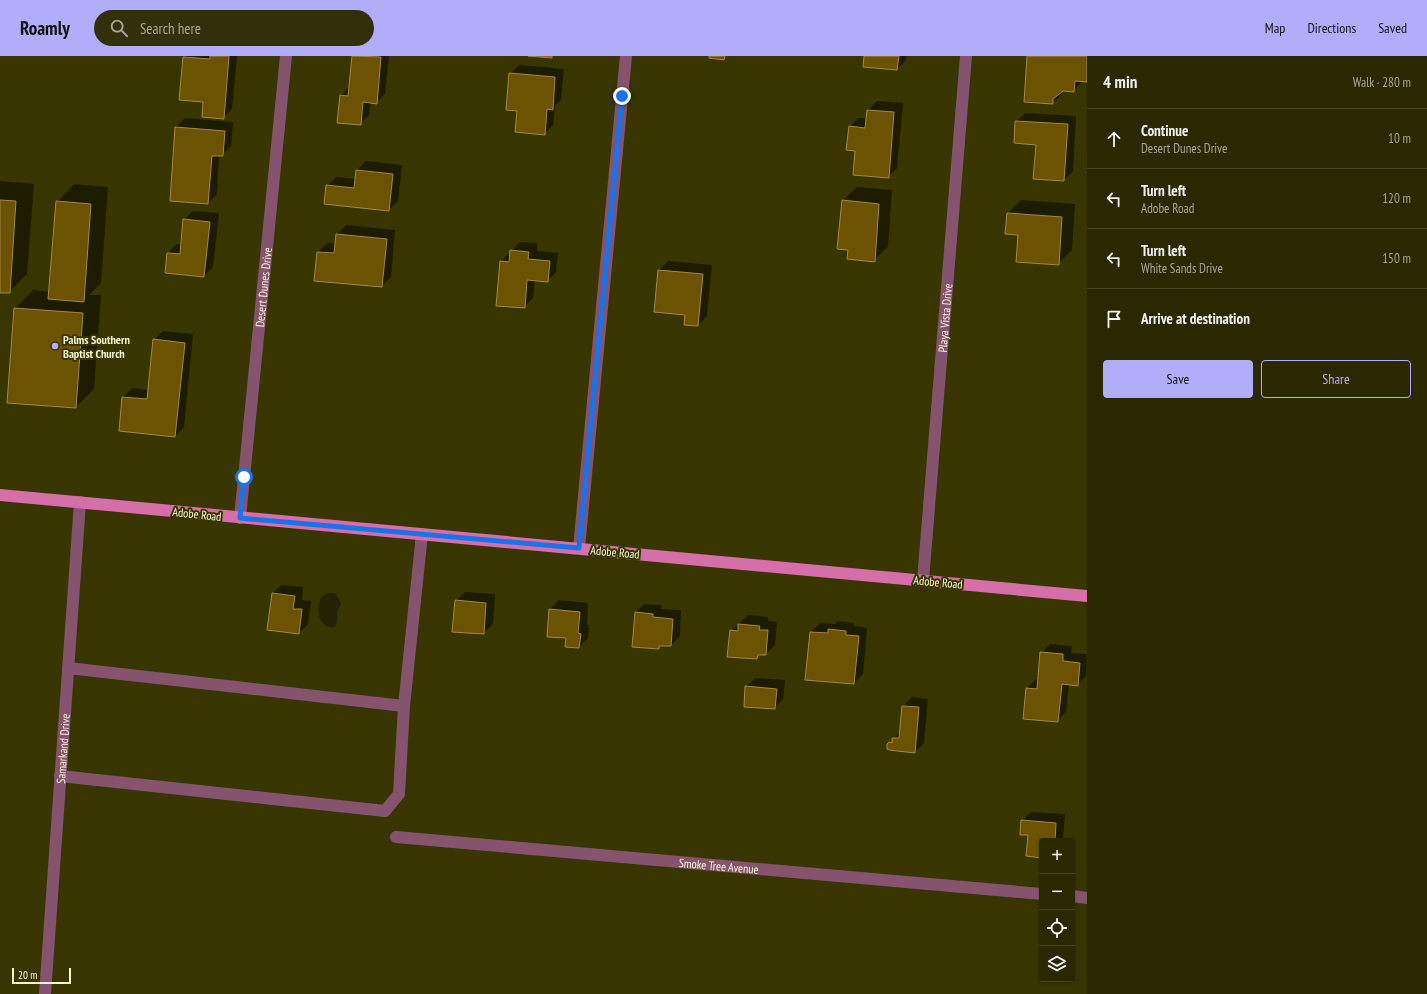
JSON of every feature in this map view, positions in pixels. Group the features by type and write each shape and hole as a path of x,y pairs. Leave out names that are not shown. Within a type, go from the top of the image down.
{"main road":[{"name":"Adobe Road","path":"0,495 1087,596"}],"street":[{"name":"Desert Dunes Drive","path":"240,518 286,56"},
{"path":"579,548 626,56"},
{"name":"Playa Vista Drive","path":"923,580 966,56"},
{"name":"Samarkand Drive","path":"45,994 80,502"},
{"path":"60,776 385,811 399,794 404,706 422,534"},
{"path":"68,668 404,706"},
{"name":"Smoke Tree Avenue","path":"396,838 1039,894"},
{"path":"1075,896 1087,898"}],"shaded area":[{"path":"335,593 341,603 337,613 337,622 335,627 329,627 324,625 318,609 321,599 326,594"}],"building":[{"path":"210,56 229,56 224,119 202,117 203,102 179,100 183,57 210,59"},
{"path":"352,56 381,57 377,104 363,102 361,125 337,123 340,95 348,96"},
{"path":"528,56 552,56 552,58"},
{"path":"709,56 725,56 724,60 709,58"},
{"path":"864,56 899,56 897,70 863,67"},
{"path":"1027,56 1087,56 1087,82 1075,81 1074,92 1063,91 1053,99 1053,104 1024,102"},
{"path":"509,73 555,77 553,110 547,109 545,135 515,132 517,111 506,110"},
{"path":"867,110 894,112 889,178 853,175 855,151 846,150 849,126 865,128"},
{"path":"1015,121 1068,124 1064,181 1033,179 1036,145 1014,143"},
{"path":"175,127 225,131 223,156 212,156 208,204 170,201"},
{"path":"356,170 393,174 389,211 324,204 326,185 354,188"},
{"path":"0,200 16,201 10,293 0,293"},
{"path":"842,200 879,204 875,262 847,259 848,250 837,249"},
{"path":"56,201 91,204 84,302 48,299"},
{"path":"1007,213 1062,217 1059,265 1016,262 1018,235 1005,234"},
{"path":"183,219 210,222 204,277 165,273 167,253 180,254"},
{"path":"336,234 387,239 382,287 314,281 317,252 334,253"},
{"path":"510,250 529,252 528,259 550,261 548,282 527,280 525,308 496,306 500,261 509,262"},
{"path":"658,270 703,274 698,326 684,325 685,315 654,312"},
{"path":"14,308 83,313 76,408 7,403"},
{"path":"153,339 185,343 175,437 119,431 122,397 147,399"},
{"path":"272,593 295,596 293,609 302,609 299,634 267,630"},
{"path":"455,600 486,603 484,634 452,632"},
{"path":"549,609 580,612 578,633 581,634 579,648 565,647 566,638 547,637"},
{"path":"635,612 653,614 653,617 673,619 671,646 659,646 659,649 632,647"},
{"path":"738,624 760,626 759,630 768,630 766,655 758,655 757,659 727,657 730,630 738,631"},
{"path":"828,629 846,631 846,635 859,636 854,684 805,680 810,632 828,633"},
{"path":"1040,652 1063,654 1063,661 1080,663 1078,686 1062,684 1058,722 1023,719 1026,688 1037,689"},
{"path":"745,686 777,689 775,709 744,707"},
{"path":"902,706 919,707 915,753 887,749 887,744 889,742 892,743 892,738 899,738"},
{"path":"1021,820 1056,823 1055,838 1039,838 1039,858 1026,856 1028,835 1020,835"}],"place":[{"name":"Palms Southern Baptist Church","path":"55,346"}],"route":[{"path":"244,477 240,518 579,548 622,96"}]}
